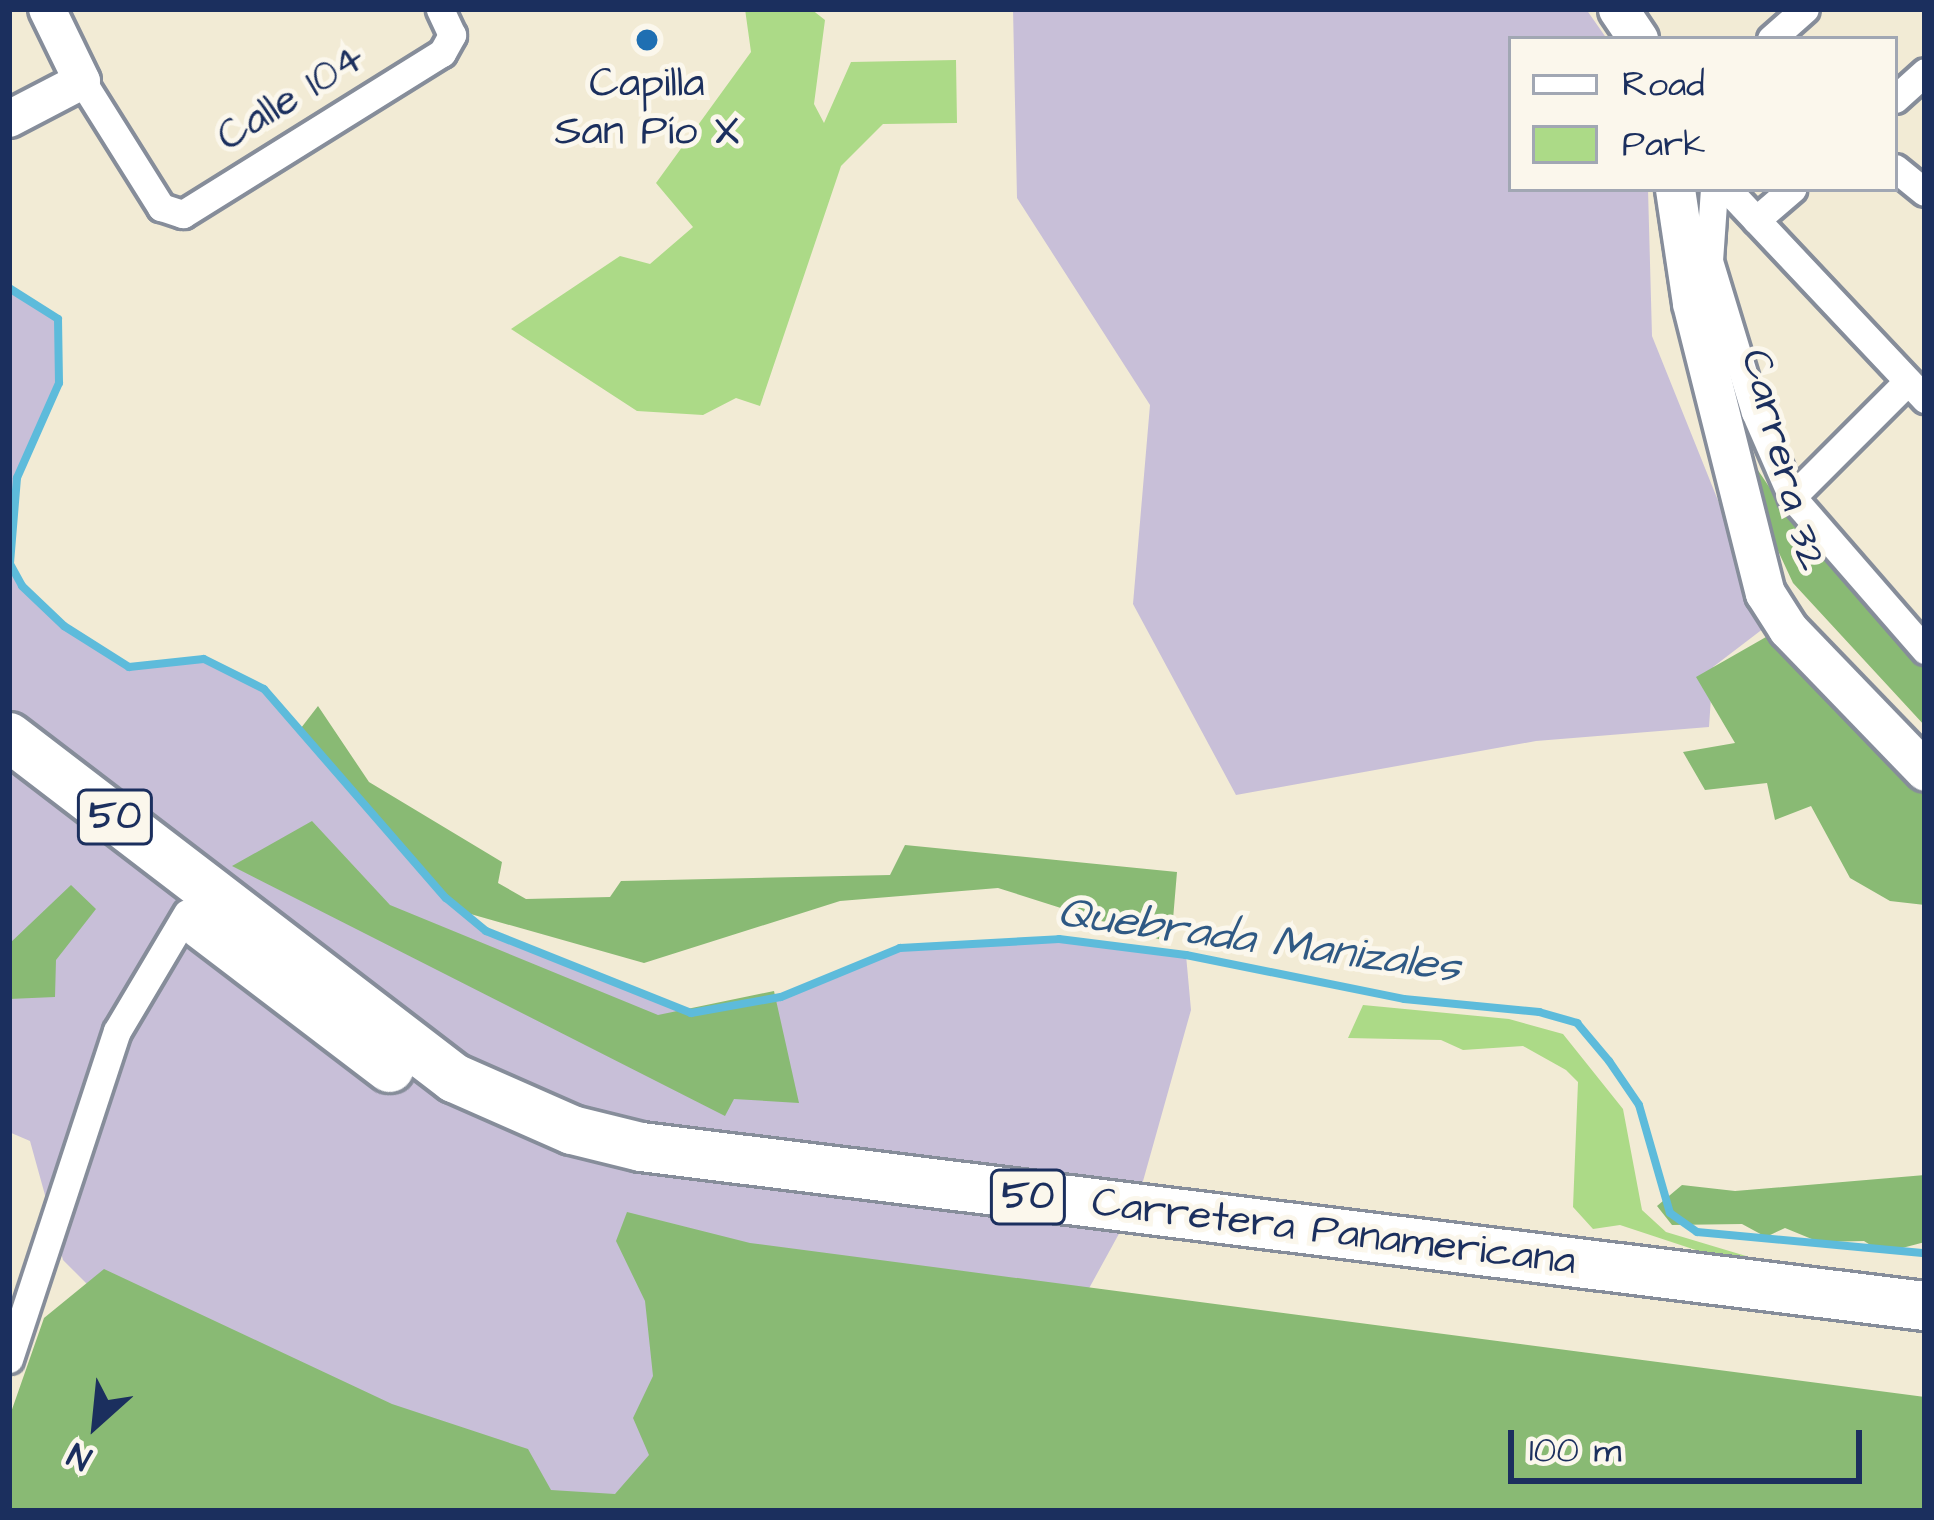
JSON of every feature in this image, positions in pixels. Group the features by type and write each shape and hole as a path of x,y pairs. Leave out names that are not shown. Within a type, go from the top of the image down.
{"highway":[{"name":"Carretera Panamericana","path":"13,746 187,913 439,1104 503,1141 565,1162 657,1183 1925,1338"},
{"name":"Carretera Panamericana","path":"13,746 454,1078 572,1130 709,1156 1925,1306"}],"main road":[{"name":"Carrera 32","path":"1675,192 1692,302 1765,592 1788,629 1925,771"}],"street":[{"path":"9,118 82,81 47,9"},
{"name":"Calle 104","path":"82,81 172,214 450,45 440,9"},
{"path":"1775,36 1805,9"},
{"path":"1898,96 1925,72"},
{"path":"1898,170 1925,192"},
{"path":"1714,192 1708,261 1755,412 1792,496 1925,650"},
{"path":"1730,192 1916,391 1792,496"},
{"path":"1756,220 1789,192"},
{"path":"9,1359 117,1031 187,913"}],"shaded area":[{"path":"1013,9 1586,9 1605,36 1508,36 1508,192 1648,192 1652,336 1768,625 1713,667 1709,727 1536,741 1236,795 1133,604 1150,405 1017,198"},
{"path":"9,288 58,319 59,383 17,478 10,564 22,586 64,626 128,667 204,659 264,689 446,898 486,931 692,1013 781,997 900,948 1059,939 1186,955 1191,1010 1138,1199 967,1511 314,1511 63,1260 30,1141 9,1132"}],"green space":[{"path":"745,9 811,9 825,20 814,104 824,123 851,62 956,60 957,123 883,124 841,166 760,406 736,398 703,415 637,411 511,329 620,256 650,264 693,227 656,183 751,52"},
{"path":"1743,448 1790,518 1925,669 1925,726 1793,583 1758,508"},
{"path":"1773,633 1925,787 1925,905 1890,901 1850,878 1811,806 1775,820 1767,783 1705,790 1683,752 1735,743 1696,677"},
{"path":"318,706 369,782 502,862 498,883 526,899 610,897 621,881 890,875 905,845 1177,872 1171,943 998,888 840,901 644,963 460,911 301,728"},
{"path":"312,821 390,905 658,1015 774,991 799,1103 734,1099 725,1116 232,866"},
{"path":"71,885 96,909 56,960 55,997 9,999 9,944"},
{"path":"1363,1005 1509,1019 1563,1034 1623,1109 1642,1210 1666,1232 1746,1256 1723,1259 1620,1225 1593,1229 1573,1207 1578,1082 1566,1070 1523,1046 1463,1050 1441,1040 1348,1038"},
{"path":"1925,1175 1925,1242 1883,1253 1864,1241 1819,1242 1785,1228 1766,1237 1742,1224 1672,1225 1657,1206 1682,1185 1735,1191"},
{"path":"627,1212 750,1243 1925,1397 1925,1511 9,1511 9,1418 44,1318 104,1269 392,1404 528,1449 551,1490 615,1494 649,1455 633,1418 653,1376 645,1301 616,1241"}],"waterway":[{"name":"Quebrada Manizales","path":"9,288 58,319 59,383 17,478 10,564 22,586 64,626 129,667 204,659 264,689 446,898 486,931 691,1013 781,997 900,948 1059,939 1186,955 1404,999 1539,1012 1577,1023 1609,1061 1639,1105 1670,1213 1697,1232 1925,1253"}],"place":[{"name":"Capilla San Pío X","path":"647,40"}]}
